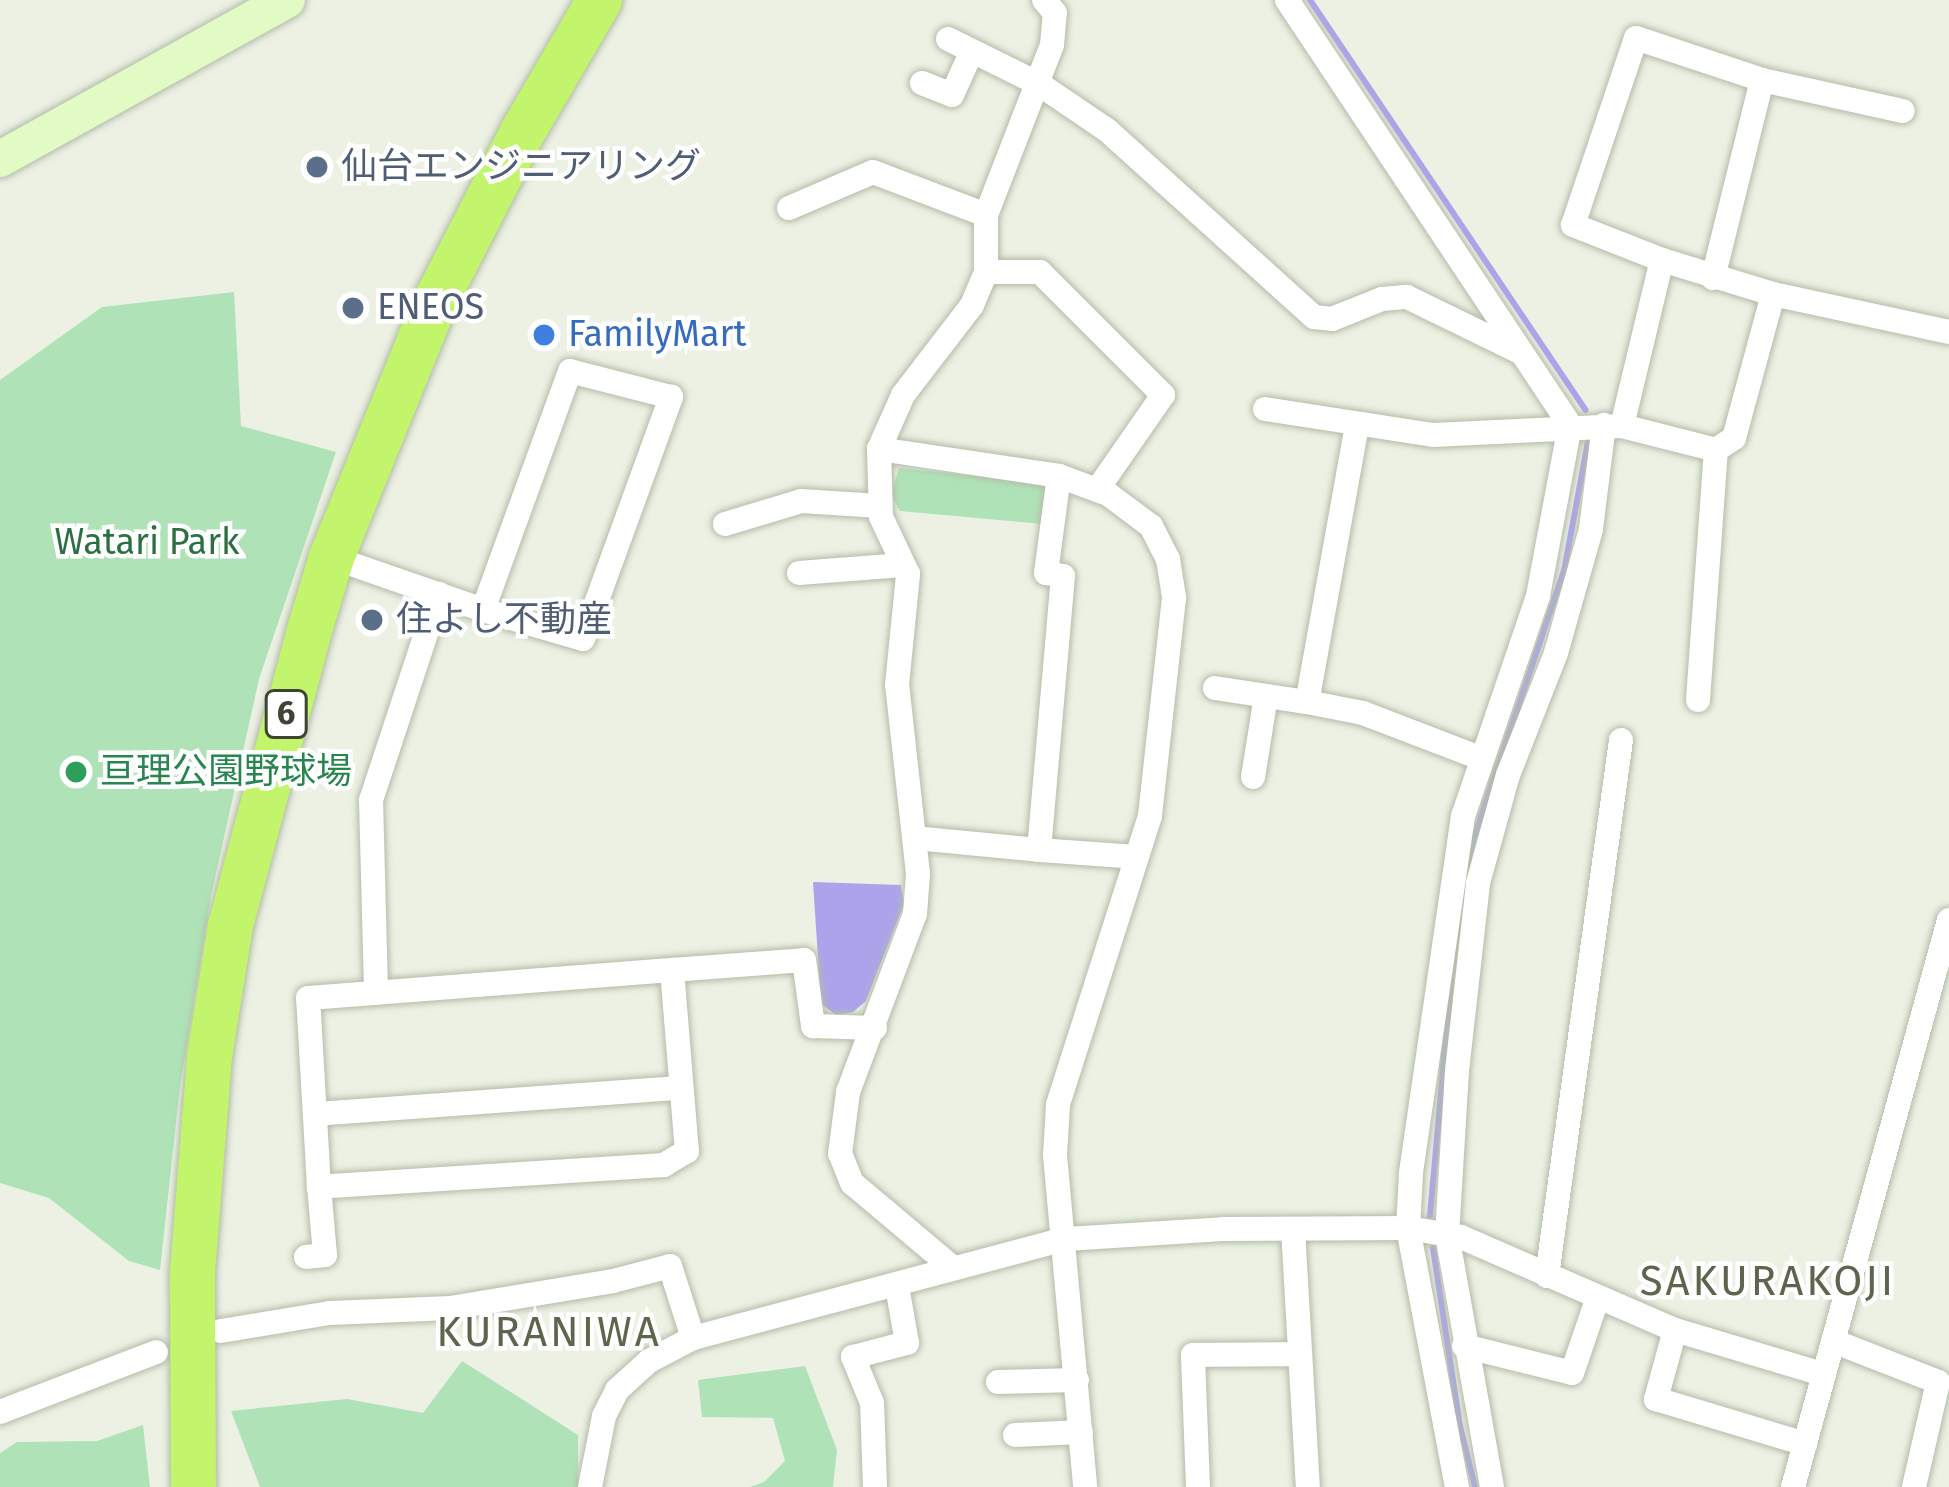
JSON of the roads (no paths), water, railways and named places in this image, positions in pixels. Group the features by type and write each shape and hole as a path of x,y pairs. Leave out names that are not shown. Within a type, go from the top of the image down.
{"highway":[{"name":"6","path":"193,1487 192,1271 209,1056 230,925 331,557 436,299 523,130 599,0"}],"street":[{"path":"0,159 287,0"},
{"path":"953,1268 852,1183 840,1154 848,1093 915,914 915,838 898,713 896,658 909,602 903,565 880,506 879,449 902,395 972,305 986,272 986,215 1039,84 1055,13 1044,0"},
{"path":"1288,0 1570,425 1538,596 1463,816 1443,928 1408,1228 1457,1487"},
{"path":"1903,111 1762,80 1636,38 1573,225 1713,278 1949,332"},
{"path":"947,39 1039,84 1107,130 1314,317 1332,319 1382,298 1407,297 1522,352"},
{"path":"922,82 952,95 971,53"},
{"path":"1713,278 1762,80"},
{"path":"789,208 873,172 986,215"},
{"path":"1492,1487 1447,1234 1457,1071 1478,883 1508,776 1556,653 1591,529 1613,426 1662,260"},
{"path":"986,272 1040,272 1163,395 1097,490"},
{"path":"1265,409 1433,435 1613,426 1716,450 1735,438 1773,294"},
{"path":"331,557 484,610 584,639 670,397 570,370 484,610"},
{"path":"1306,702 1357,425"},
{"path":"879,449 1059,476 1097,490 1151,526 1168,559 1174,598 1150,816 1058,1105 1055,1155 1085,1487"},
{"path":"1699,700 1716,450"},
{"path":"1040,850 1064,576 1046,573 1059,476"},
{"path":"725,524 801,501 880,506"},
{"path":"799,573 903,565"},
{"path":"376,990 371,800 440,594"},
{"path":"1214,688 1363,713 1480,758"},
{"path":"1253,777 1267,696"},
{"path":"1547,1276 1621,740"},
{"path":"915,838 1136,857"},
{"path":"1793,1487 1949,920"},
{"path":"305,1257 325,1256 308,998 804,960 813,1026 875,1028"},
{"path":"319,1187 664,1165 687,1151 672,970"},
{"path":"315,1114 682,1088"},
{"path":"590,1487 604,1416 617,1390 649,1361 693,1338 1066,1239 1293,1229 1408,1228 1447,1234 1675,1330 1823,1374"},
{"path":"1293,1229 1308,1487"},
{"path":"221,1331 329,1312 450,1308 613,1281 670,1266 693,1338"},
{"path":"875,1487 872,1403 853,1357 907,1343 897,1286"},
{"path":"1464,1346 1571,1372 1597,1300"},
{"path":"1675,1330 1656,1399 1804,1444"},
{"path":"1833,1341 1938,1382 1914,1487"},
{"path":"0,1412 156,1352"},
{"path":"1198,1487 1193,1355 1300,1354"},
{"path":"998,1382 1077,1380"},
{"path":"1015,1435 1081,1432"}],"waterway":[{"path":"1310,0 1585,410"},
{"path":"1465,883 1473,841 1564,571 1588,442"},
{"path":"1430,1216 1451,979"},
{"path":"1433,1248 1460,1426 1475,1487"}],"place":[{"name":"仙台エンジニアリング","path":"317,167"},
{"name":"ENEOS","path":"353,308"},
{"name":"FamilyMart","path":"544,335"},
{"name":"住よし不動産","path":"372,620"},
{"name":"亘理公園野球場","path":"76,772"}],"district":[{"name":"SAKURAKOJI","path":"1768,1281"},
{"name":"KURANIWA","path":"549,1332"}],"park label":[{"name":"Watari Park","path":"147,543"}]}
